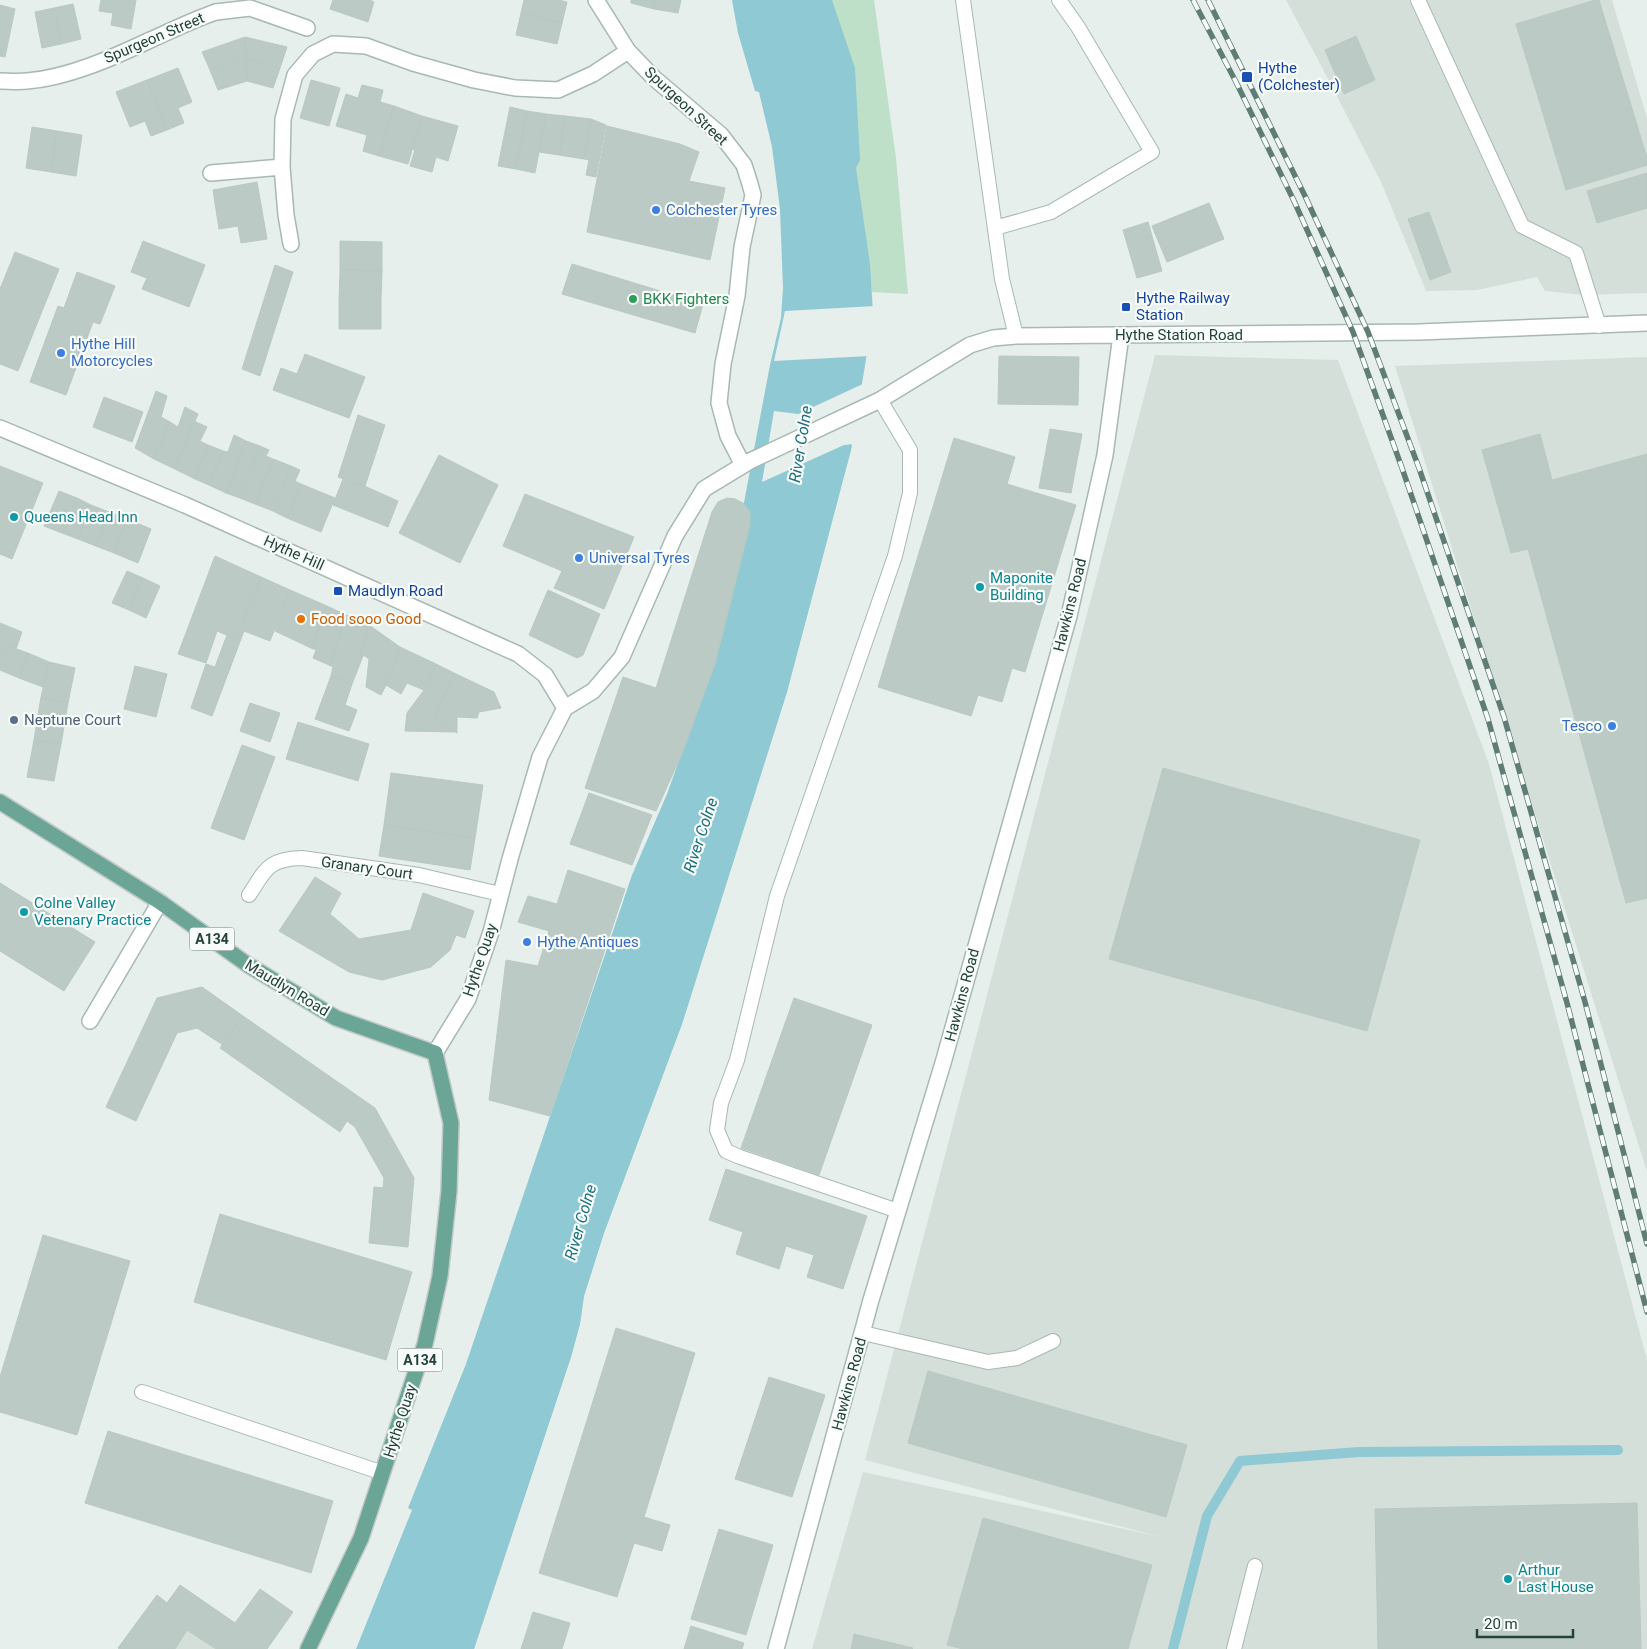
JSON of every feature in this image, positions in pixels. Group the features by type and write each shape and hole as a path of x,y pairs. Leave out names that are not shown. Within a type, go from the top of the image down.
{"main road":[{"name":"Maudlyn Road","path":"0,802 160,902 248,965 336,1018 435,1053"},
{"name":"Hythe Quay","path":"308,1649 361,1538 425,1344 440,1276 449,1191 452,1123 435,1053"}],"street":[{"name":"Spurgeon Street","path":"596,0 628,51 654,78 721,135 744,165 753,195 742,247 737,296 723,364 719,403 728,436 746,463"},
{"name":"Spurgeon Street","path":"0,81 25,82 66,72 100,61 147,42 195,19 216,12 250,8 307,28"},
{"path":"291,244 286,215 282,166 283,119 295,75 313,54 334,44 366,46 414,63 474,80 515,88 558,90 593,74 628,51"},
{"path":"211,173 282,166"},
{"name":"Hythe Station Road","path":"746,463 880,400 970,345 993,338 1121,334 1419,332 1647,324"},
{"name":"Hawkins Road","path":"776,1649 863,1333 943,1063 1069,616 1105,456 1121,334"},
{"name":"Hythe Hill","path":"0,428 185,505 518,654 544,675 565,708"},
{"path":"565,708 594,691 622,657 675,536 704,489 746,463"},
{"name":"Hythe Quay","path":"435,1053 468,999 491,932 500,894 540,757 565,708"},
{"path":"90,1021 160,902"}],"lane":[{"path":"963,0 1002,279 1016,336"},
{"path":"995,228 1051,212 1152,152 1078,27 1059,0"},
{"path":"1418,0 1522,226 1576,253 1599,326"},
{"path":"880,400 910,450 910,493 895,556 777,896 737,1060 721,1103 716,1130 726,1151 740,1158 898,1211"},
{"name":"Granary Court","path":"249,895 268,866 294,858 418,875 500,894"},
{"path":"863,1333 988,1362 1017,1358 1053,1341"},
{"path":"142,1392 383,1473"},
{"path":"1234,1649 1255,1566"}],"shaded area":[{"path":"1286,0 1612,0 1647,118 1647,293 1583,295 1545,291 1537,277 1477,290 1426,291 1381,182"},
{"path":"1155,355 1338,360 1489,764 1647,1360 1647,1649 812,1649 863,1472 1161,1537 865,1460"},
{"path":"1647,357 1647,1172 1395,366"},
{"path":"187,1630 216,1649 175,1649"}],"green space":[{"path":"812,0 874,0 896,158 908,294 872,292 873,316 851,450 787,692 682,1024 604,1233 584,1296 580,1324 571,1357 474,1649 434,1649 536,1404 734,842"}],"water":[{"name":"River Colne","path":"732,0 832,0 855,68 860,160 856,168 870,264 873,316 851,450 787,692 682,1024 604,1233 584,1296 580,1324 571,1357 474,1649 356,1649 412,1510 408,1508 466,1364 632,875 667,794 697,711 721,624 770,365 781,318 783,288 780,209 772,147 759,92 755,91 738,33"}],"pier":[{"path":"875,306 869,356 774,361 785,311"},
{"path":"865,383 855,444 844,445 762,482 774,411 798,414"}],"building":[{"path":"101,0 136,0 131,29 111,25 113,13 99,11"},
{"path":"333,0 370,0 374,2 368,22 330,9"},
{"path":"524,0 559,0 567,2 562,23 521,13"},
{"path":"631,0 656,0 654,9 631,3"},
{"path":"656,0 681,0 678,13 654,9"},
{"path":"1599,0 1647,158 1647,165 1566,190 1516,24"},
{"path":"73,4 81,39 61,44 54,8"},
{"path":"0,5 15,9 5,57 0,56"},
{"path":"54,8 61,44 42,48 35,12"},
{"path":"521,13 562,23 557,44 516,35"},
{"path":"1356,36 1375,80 1344,94 1325,50"},
{"path":"245,37 287,47 280,68 246,58"},
{"path":"245,37 246,58 210,70 202,52"},
{"path":"246,58 280,68 273,88 247,81"},
{"path":"246,58 247,81 218,90 210,70"},
{"path":"178,68 192,102 178,108 184,123 167,130 147,80"},
{"path":"147,80 167,130 151,136 145,121 130,127 116,92"},
{"path":"311,80 340,88 329,126 300,118"},
{"path":"362,85 383,90 380,102 394,106 379,156 363,151 367,135 336,126 346,94 358,98"},
{"path":"394,106 422,116 408,164 379,156"},
{"path":"510,107 527,111 516,169 498,166"},
{"path":"527,111 546,114 535,173 516,169"},
{"path":"546,114 565,116 559,155 539,152"},
{"path":"422,116 458,126 448,161 436,157 432,172 410,166"},
{"path":"565,116 591,119 584,159 559,155"},
{"path":"591,119 606,125 596,177 586,175 589,160 584,159"},
{"name":"Colchester Tyres","path":"607,126 680,144 699,152 689,181 725,188 710,260 587,232"},
{"path":"32,127 57,131 51,172 26,168"},
{"path":"57,131 82,135 76,176 51,172"},
{"path":"1647,173 1647,208 1597,223 1587,191"},
{"path":"257,182 267,239 241,243 238,226 219,229 213,190"},
{"path":"1209,203 1224,239 1167,262 1152,226"},
{"path":"1429,212 1451,272 1430,280 1408,219"},
{"path":"1148,222 1162,271 1137,278 1123,230"},
{"path":"143,241 205,265 189,307 142,289 147,278 131,272"},
{"path":"340,241 382,242 382,271 340,270"},
{"path":"15,252 59,269 18,371 0,364 0,289"},
{"name":"BKK Fighters","path":"572,264 703,304 695,333 562,294"},
{"path":"275,265 293,272 260,376 242,369"},
{"path":"340,270 382,271 381,300 339,300"},
{"name":"Hythe Hill Motorcycles","path":"77,272 115,286 100,324 93,322 66,395 30,382 58,306 64,308"},
{"path":"339,300 381,300 381,329 339,329"},
{"path":"305,354 365,377 349,418 273,390 281,368 297,374"},
{"path":"999,356 1079,357 1078,405 998,404"},
{"path":"156,391 167,396 161,417 170,422 154,459 135,448"},
{"path":"104,397 143,412 132,442 93,427"},
{"path":"185,407 198,414 175,469 154,459 170,422 178,427"},
{"path":"358,415 385,425 365,486 338,477"},
{"path":"194,421 207,427 200,441 208,445 195,479 175,469"},
{"path":"1050,429 1082,434 1071,493 1039,488"},
{"name":"Tesco","path":"1540,434 1552,480 1647,454 1647,898 1626,903 1528,549 1511,553 1482,450"},
{"path":"234,435 246,441 226,493 209,485 223,451 228,452"},
{"name":"Maponite Building","path":"954,438 1015,457 1007,484 1076,505 1025,672 1012,668 1002,702 978,695 971,716 878,687"},
{"path":"246,441 260,446 240,498 226,493"},
{"path":"208,445 223,451 209,485 195,479"},
{"path":"260,446 269,450 266,456 273,459 255,504 240,498"},
{"path":"439,455 498,485 460,563 399,533"},
{"path":"273,459 291,466 273,511 255,504"},
{"name":"Queens Head Inn","path":"0,466 43,483 12,559 0,554"},
{"path":"291,466 300,470 295,481 301,484 287,518 273,511"},
{"path":"343,479 398,501 388,527 333,505"},
{"path":"301,484 335,498 321,532 287,518"},
{"path":"59,491 77,498 62,533 44,526"},
{"name":"Universal Tyres","path":"525,494 634,537 604,609 554,588 562,571 503,546"},
{"path":"77,498 91,505 78,539 62,533"},
{"path":"727,498 743,503 750,512 750,525 715,664 682,754 656,811 585,788 623,677 656,688 712,512 718,502"},
{"path":"91,505 109,512 96,546 78,539"},
{"path":"109,512 127,519 114,553 96,546"},
{"path":"127,519 151,529 138,563 114,553"},
{"path":"215,556 261,577 236,639 217,631 206,663 178,654"},
{"path":"127,571 143,578 129,610 112,603"},
{"path":"261,577 290,590 270,641 244,631 212,716 191,708 206,664 215,667 227,635 236,639"},
{"path":"143,578 160,586 146,618 129,610"},
{"name":"Food sooo Good","path":"290,590 327,606 311,648 275,631"},
{"path":"548,590 600,614 583,655 577,658 529,635"},
{"path":"327,606 346,615 329,665 313,658 316,650 311,648"},
{"path":"346,615 369,625 360,653 363,656 352,684 331,676 333,667 329,665"},
{"path":"0,623 22,632 16,649 8,646 5,653 0,651"},
{"path":"369,625 400,647 381,695 366,687 369,659 360,653"},
{"path":"8,646 28,653 19,678 0,670 0,651 5,653"},
{"path":"400,647 436,664 424,690 407,683 401,694 386,685"},
{"path":"28,653 49,662 43,687 19,678"},
{"path":"49,662 75,668 68,703 41,697"},
{"path":"436,664 454,673 435,717 455,732 405,731 407,713 424,690"},
{"path":"135,666 167,674 156,717 124,709"},
{"path":"454,673 494,692 501,708 479,712 477,718 457,717 457,733 435,717"},
{"path":"331,676 352,684 345,705 357,710 349,731 315,719"},
{"path":"41,697 68,703 61,744 34,740"},
{"path":"250,703 280,713 270,742 240,731"},
{"path":"298,722 369,744 358,781 286,759"},
{"path":"34,740 61,744 54,781 27,777"},
{"path":"242,745 275,757 244,840 211,828"},
{"path":"1163,768 1420,840 1367,1031 1109,959"},
{"path":"391,773 483,785 475,838 384,825"},
{"path":"589,793 652,815 632,865 570,844"},
{"path":"384,825 475,838 470,870 379,856"},
{"path":"568,870 625,889 550,1116 489,1100 506,960 538,966 549,931 518,922 528,896 557,904"},
{"path":"315,877 341,893 330,914 359,939 411,930 423,893 474,911 465,938 456,935 450,950 431,967 382,980 349,972 279,931"},
{"name":"Colne Valley Vetenary Practice","path":"0,883 95,942 64,991 0,951"},
{"path":"202,987 243,1016 223,1045 197,1028 177,1033 136,1121 106,1107 157,998"},
{"path":"794,998 872,1025 819,1175 741,1148"},
{"path":"243,1016 375,1108 414,1178 408,1247 369,1243 374,1187 383,1188 384,1178 355,1127 347,1121 340,1132 220,1048"},
{"path":"726,1169 867,1216 843,1289 807,1277 814,1255 786,1246 779,1269 736,1254 743,1232 709,1220"},
{"path":"220,1214 412,1272 386,1360 194,1302"},
{"path":"43,1235 130,1261 77,1435 0,1412 0,1377"},
{"path":"616,1328 695,1353 644,1517 670,1525 662,1551 634,1543 617,1597 539,1573"},
{"path":"928,1371 1187,1445 1166,1517 908,1443"},
{"path":"769,1377 825,1395 792,1497 735,1479"},
{"path":"108,1431 333,1501 311,1573 85,1503"},
{"name":"Arthur Last House","path":"1637,1503 1641,1649 1378,1649 1375,1509"},
{"path":"983,1518 1152,1565 1128,1649 963,1649 947,1645"},
{"path":"719,1529 773,1545 746,1635 691,1619"},
{"path":"180,1585 235,1623 260,1589 293,1612 267,1649 216,1649 187,1630 175,1649 118,1648 157,1595 167,1603"},
{"path":"533,1612 570,1623 562,1649 521,1649"},
{"path":"691,1626 744,1643 742,1649 684,1649"},
{"path":"854,1634 913,1648 851,1649"}],"waterway":[{"path":"1173,1649 1207,1516 1240,1461 1359,1452 1618,1450"}],"railway":[{"path":"1193,0 1236,82 1294,201 1353,332 1402,468 1488,719 1567,1003 1647,1312"},
{"path":"1208,0 1305,196 1368,332 1419,468 1504,717 1585,1002 1647,1244"}],"place":[{"name":"Hythe (Colchester)","path":"1247,77"},
{"name":"Colchester Tyres","path":"656,210"},
{"name":"BKK Fighters","path":"633,299"},
{"name":"Hythe Railway Station","path":"1126,307"},
{"name":"Hythe Hill Motorcycles","path":"61,353"},
{"name":"Queens Head Inn","path":"14,517"},
{"name":"Universal Tyres","path":"579,558"},
{"name":"Maponite Building","path":"980,587"},
{"name":"Maudlyn Road","path":"338,591"},
{"name":"Food sooo Good","path":"301,619"},
{"name":"Neptune Court","path":"14,720"},
{"name":"Tesco","path":"1612,726"},
{"name":"Colne Valley Vetenary Practice","path":"24,912"},
{"name":"Hythe Antiques","path":"527,942"},
{"name":"Arthur Last House","path":"1508,1579"}]}
